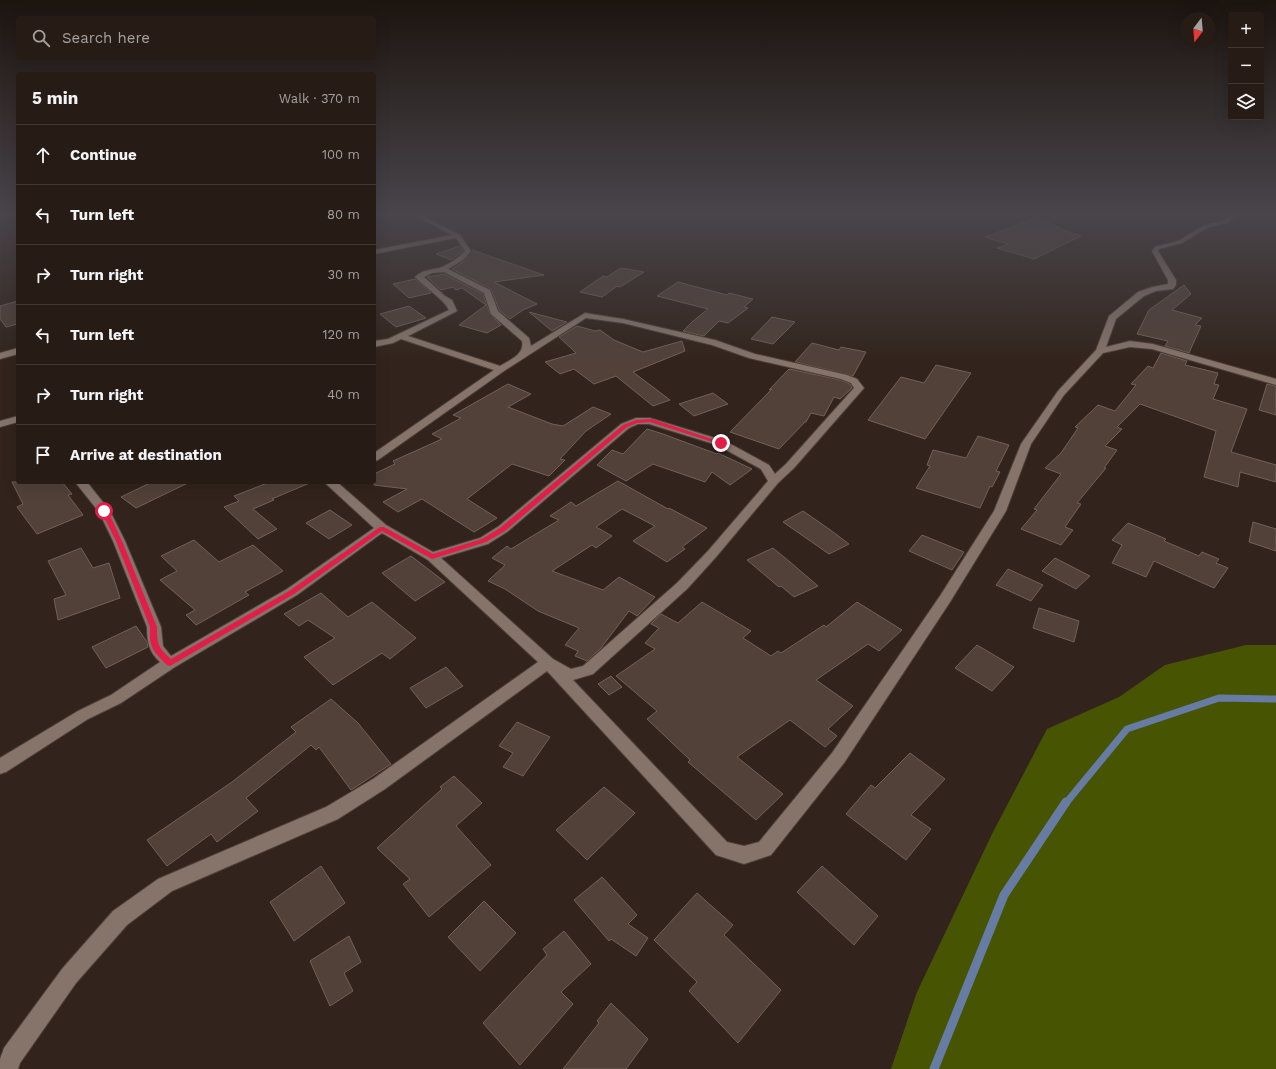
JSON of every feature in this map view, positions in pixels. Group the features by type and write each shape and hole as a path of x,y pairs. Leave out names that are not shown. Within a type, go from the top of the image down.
{"street":[{"path":"445,270 444,268 453,264"},
{"path":"336,484 382,528 432,557 548,662 722,849 744,855 764,850 838,758 953,586 1000,511 1026,444 1061,392 1100,351 1112,318 1148,291 1170,287 1172,285 1172,280 1163,264"},
{"path":"376,344 390,341 453,311 449,302 442,298 419,276 430,271 445,270 487,292 494,312 526,340 527,345 523,356"},
{"path":"376,457 501,369 585,315 623,321 715,343 752,356 844,377 854,381 859,388 790,466 774,481 712,554 682,586 588,670 569,675 548,662"},
{"path":"401,336 501,369"},
{"path":"1100,351 1130,344 1153,347 1276,382"},
{"path":"0,356 16,352"},
{"path":"0,424 16,420"},
{"path":"432,557 484,541 503,529 625,426 636,421 650,421 721,443 765,467 774,481"},
{"path":"765,467 790,466"},
{"path":"83,484 104,511 119,541 154,627 153,641 156,649 170,663"},
{"path":"0,767 82,715 116,699 170,663 292,592 382,528"},
{"path":"7,1069 12,1056 69,976 120,918 165,885 332,813 378,784 548,662"}],"green space":[{"path":"1246,645 1276,645 1276,1069 891,1069 917,992 992,834 1047,729 1119,697 1165,665"}],"building":[{"path":"460,264 512,264 544,275 494,282 537,304 523,310 510,319 499,310 491,289 452,269"},
{"path":"621,268 644,272 620,287 617,286 602,297 580,292 603,276 607,277"},
{"path":"444,274 483,294 490,314 501,325 487,333 459,325 486,305 462,288 456,290 453,287 441,290 427,277"},
{"path":"415,279 431,293 409,298 393,284"},
{"path":"678,282 727,295 729,293 753,299 744,307 748,308 728,323 719,321 704,336 683,331 708,309 657,296"},
{"path":"1184,285 1191,294 1172,310 1202,318 1195,325 1201,326 1189,353 1165,346 1168,341 1137,334 1149,310"},
{"path":"16,302 16,324 6,327 0,319 0,306"},
{"path":"409,306 426,318 396,327 380,314"},
{"path":"529,312 567,322 552,331"},
{"path":"772,317 795,322 773,344 751,339"},
{"path":"577,326 595,331 600,330 614,340 643,352 682,341 685,351 633,372 670,400 653,406 616,376 594,384 574,369 560,374 545,362 576,353 559,337"},
{"path":"812,343 839,350 841,347 866,352 853,376 795,362"},
{"path":"1161,353 1187,361 1185,365 1218,373 1214,384 1219,385 1213,399 1247,409 1231,452 1276,465 1276,482 1240,472 1238,487 1204,477 1216,431 1140,404 1117,427 1122,429 1105,446 1117,450 1104,468 1106,468 1077,503 1081,504 1065,527 1073,530 1061,545 1021,529 1037,510 1034,509 1061,474 1045,468 1061,453 1078,428 1075,427 1098,405 1115,411 1136,385 1131,384 1148,366 1153,368"},
{"path":"936,365 971,373 925,439 868,420 901,377 924,383"},
{"path":"789,369 841,380 850,384 852,388 840,399 834,397 824,416 811,413 806,422 779,449 730,432 772,389 769,390"},
{"path":"508,384 531,394 508,407 552,424 563,426 593,407 611,414 586,431 560,459 565,460 549,476 512,464 467,499 497,518 474,532 422,499 398,512 383,502 407,489 374,485 376,484 376,473 395,464 393,461 442,439 432,434 461,418 453,415"},
{"path":"1267,384 1276,386 1276,415 1259,410"},
{"path":"713,393 728,404 694,416 679,404"},
{"path":"647,429 717,454 718,453 752,469 730,485 712,472 705,482 653,464 626,481 597,465 612,450 623,454"},
{"path":"978,436 1009,445 996,471 1000,472 992,487 990,486 980,508 916,488 930,466 927,465 933,450 966,458"},
{"path":"618,481 668,509 669,508 707,528 682,547 685,549 667,562 633,541 655,526 622,509 596,527 612,536 596,548 592,545 552,571 603,590 619,577 655,597 637,616 629,611 601,648 587,661 575,656 578,651 565,645 579,628 538,611 505,589 488,581 505,565 492,558 507,546 511,549 559,520 550,516 571,502 576,506"},
{"path":"12,482 16,482 16,484 64,484 72,494 68,495 83,515 37,534 17,507 23,504"},
{"path":"148,484 186,484 136,508 121,497"},
{"path":"265,484 307,484 253,509 277,529 258,539 224,507 239,501 234,496"},
{"path":"330,510 352,525 329,539 306,523"},
{"path":"803,511 849,544 829,554 783,522"},
{"path":"1253,522 1276,529 1276,551 1249,542"},
{"path":"1128,523 1166,539 1164,541 1199,556 1202,552 1219,559 1216,563 1228,568 1214,588 1154,561 1146,577 1112,563 1122,545 1112,540"},
{"path":"922,535 964,552 952,570 909,551"},
{"path":"194,540 219,562 253,545 283,571 245,592 249,595 196,625 186,615 195,610 160,580 177,571 161,556"},
{"path":"81,548 93,568 109,563 120,598 58,620 54,599 66,595 48,561"},
{"path":"773,548 818,586 794,597 781,586 779,587 747,560"},
{"path":"411,556 445,582 415,601 382,573"},
{"path":"1055,558 1090,576 1076,589 1042,571"},
{"path":"1008,569 1043,585 1031,601 996,585"},
{"path":"321,593 348,617 372,602 416,638 390,659 382,653 333,685 304,657 335,638 308,620 299,626 284,614"},
{"path":"702,602 751,631 743,638 771,656 778,651 781,653 824,625 826,627 857,602 902,630 879,651 868,644 816,680 853,706 828,729 837,736 825,747 790,720 737,757 783,794 756,820 688,762 690,760 647,719 657,711 616,676 655,649 645,643 659,628 651,624 661,614 678,623"},
{"path":"1039,608 1079,621 1074,642 1033,628"},
{"path":"136,626 147,642 148,647 106,668 92,647"},
{"path":"977,645 1014,667 992,691 955,668"},
{"path":"446,667 463,686 426,708 410,688"},
{"path":"611,676 622,687 609,695 598,684"},
{"path":"331,699 358,723 391,764 351,790 319,747 316,750 311,745 246,798 258,811 217,842 211,834 167,866 147,840 232,782 296,732 291,727"},
{"path":"517,722 550,737 523,776 503,767 513,753 499,746"},
{"path":"910,753 945,779 911,815 931,829 906,860 846,814 871,785 875,788"},
{"path":"454,776 482,803 456,826 491,865 429,917 403,884 410,879 377,848 442,789 440,787"},
{"path":"604,787 635,813 587,860 556,830"},
{"path":"321,866 345,903 294,941 270,902"},
{"path":"822,866 878,916 854,945 797,892"},
{"path":"602,877 637,915 628,924 648,938 636,956 611,939 609,941 574,900"},
{"path":"697,893 733,925 724,935 781,990 738,1043 689,991 697,982 654,940"},
{"path":"484,901 516,933 480,971 448,937"},
{"path":"564,931 591,964 561,992 573,1004 520,1065 483,1023 547,955 543,949"},
{"path":"349,936 361,962 344,973 353,991 330,1006 310,961"},
{"path":"611,1003 648,1039 626,1069 563,1069 599,1023 597,1021"}],"waterway":[{"path":"1066,803 1127,729 1219,698 1276,699"},
{"path":"934,1069 1004,895 1066,802"}],"route":[{"path":"104,511 119,541 154,627 153,641 156,649 170,663 292,592 382,528 432,557 484,541 503,529 625,426 636,421 650,421 721,443"}]}
